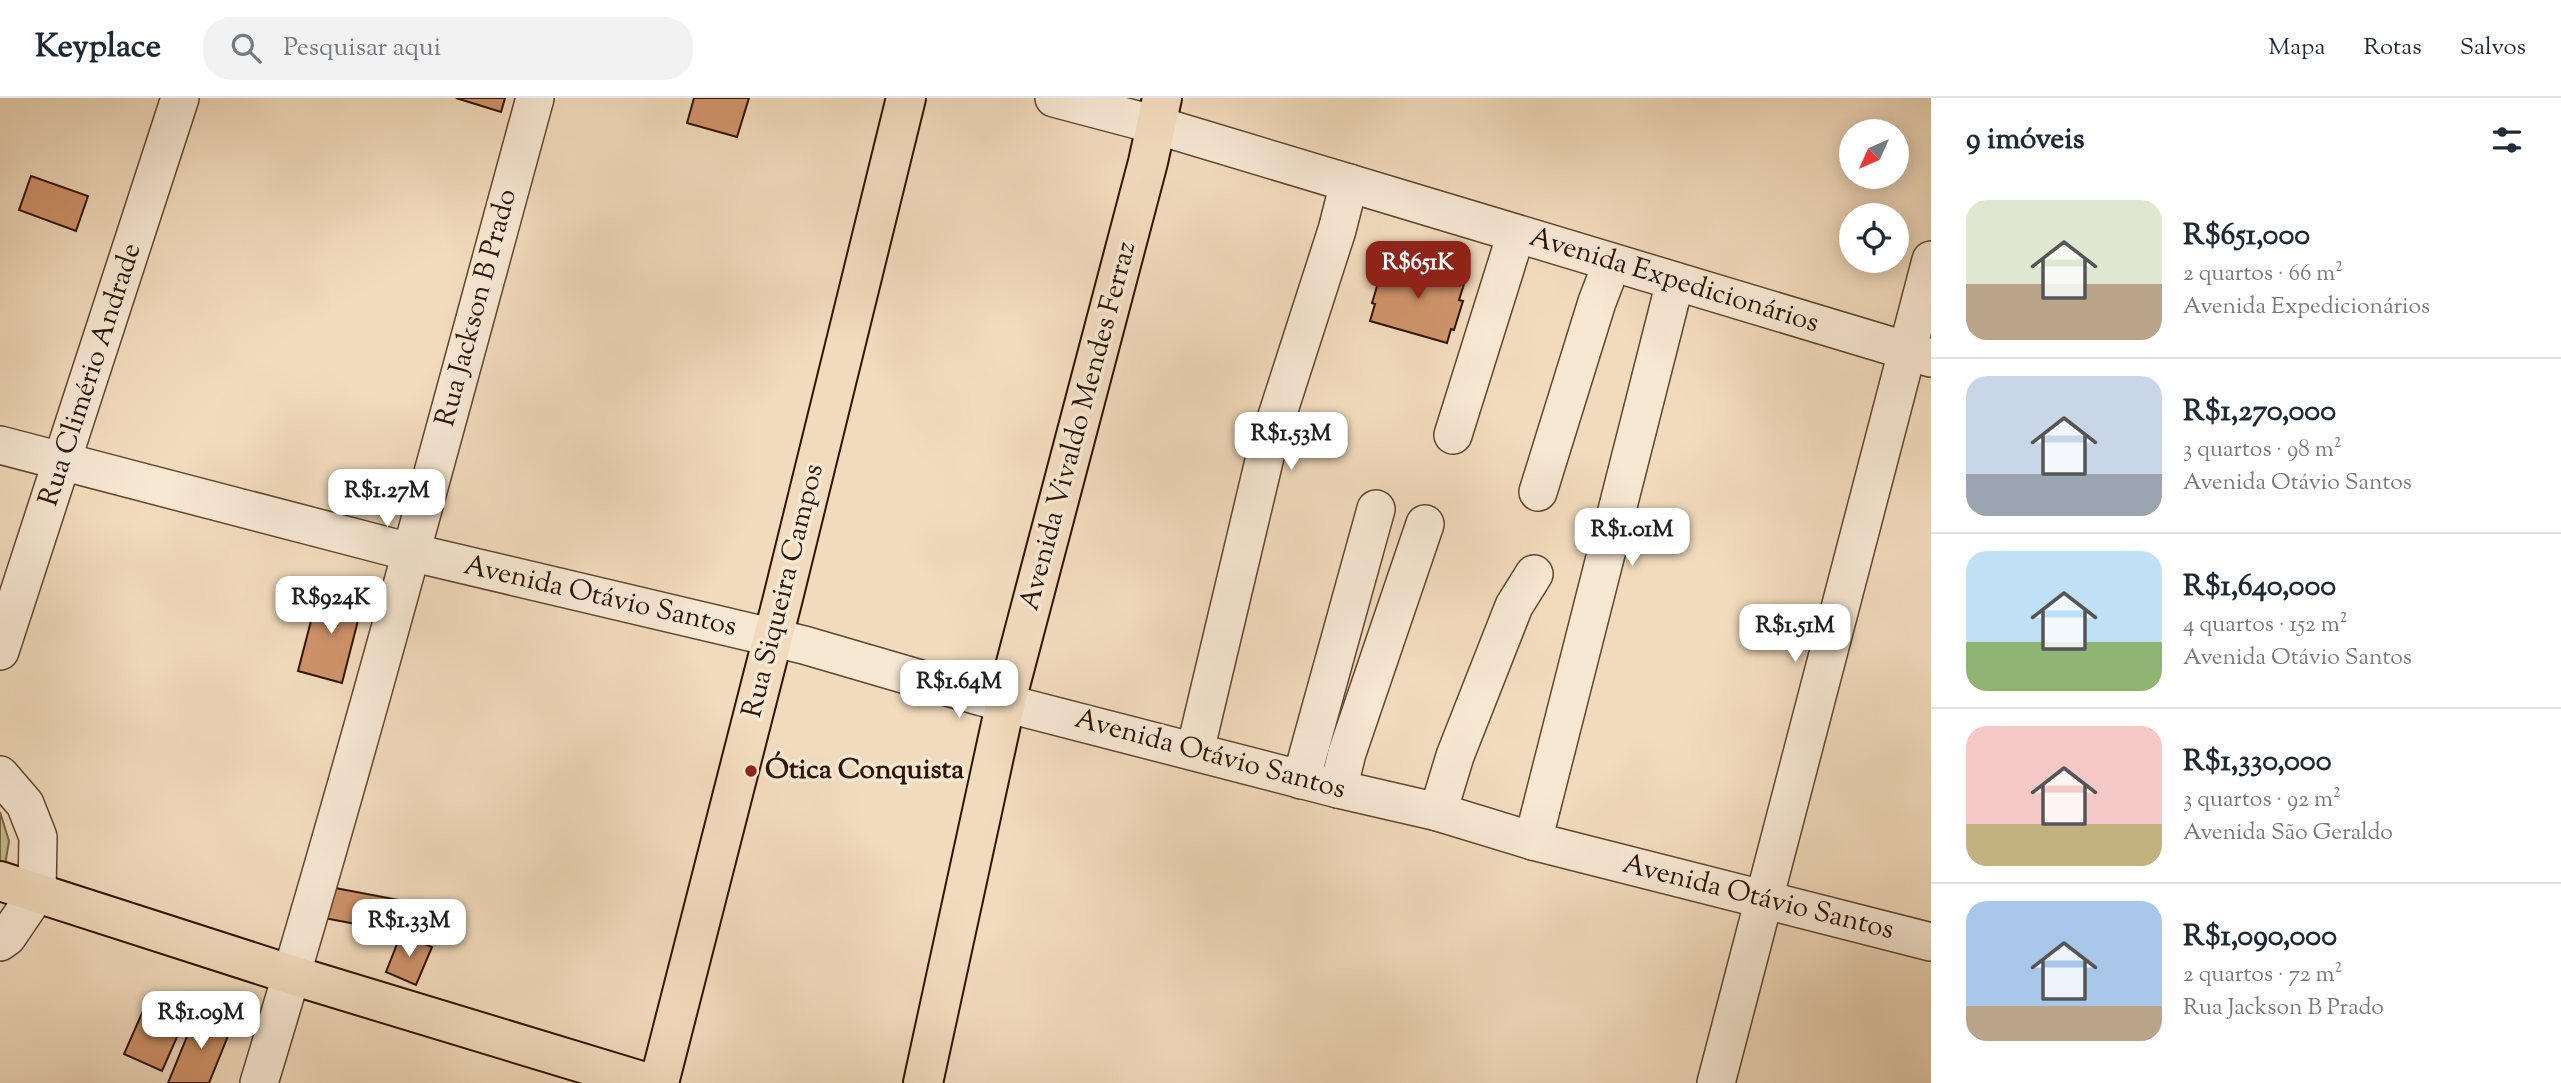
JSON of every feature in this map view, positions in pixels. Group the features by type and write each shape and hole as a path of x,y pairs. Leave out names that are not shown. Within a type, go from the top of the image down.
{"main road":[{"name":"Rua Siqueira Campos","path":"659,1083 906,98"},
{"name":"Avenida Vivaldo Mendes Ferraz","path":"923,1083 1006,701 1159,112"},
{"path":"0,881 292,975 648,1083"}],"street":[{"name":"Rua Climério Andrade","path":"0,651 180,98"},
{"name":"Rua Jackson B Prado","path":"259,1083 411,552 535,98"},
{"name":"Avenida Expedicionários","path":"1054,98 1159,112 1349,183 1919,355"},
{"path":"1195,751 1268,444 1349,183"},
{"path":"1453,435 1516,234"},
{"path":"1716,1083 1763,901 1919,355 1931,260"},
{"path":"1538,492 1612,262"},
{"path":"1533,841 1675,282"},
{"name":"Avenida Otávio Santos","path":"0,445 411,552 772,637 982,697 1006,701 1301,780 1438,812 1533,841 1931,942"},
{"path":"1301,780 1376,509"},
{"path":"1338,789 1347,753 1425,524"},
{"path":"1438,812 1455,756 1514,606 1534,574"},
{"path":"0,775 25,804 38,837 37,893 7,937 0,942"}],"shaded area":[{"path":"0,812 9,841 5,865 0,863"}],"building":[{"path":"456,98 505,98 501,112"},
{"path":"694,98 749,98 737,137 687,123"},
{"path":"31,176 88,196 76,231 19,210"},
{"path":"1389,258 1465,281 1459,300 1463,301 1447,343 1370,321 1381,273 1384,274"},
{"path":"319,590 363,601 342,683 298,671"},
{"path":"330,887 404,901 398,932 324,918"},
{"path":"401,934 432,947 416,985 386,972"},
{"path":"150,995 188,1012 162,1071 124,1054"},
{"path":"197,1012 232,1026 209,1083 168,1083"}],"place":[{"name":"Ótica Conquista","path":"751,771"}]}
